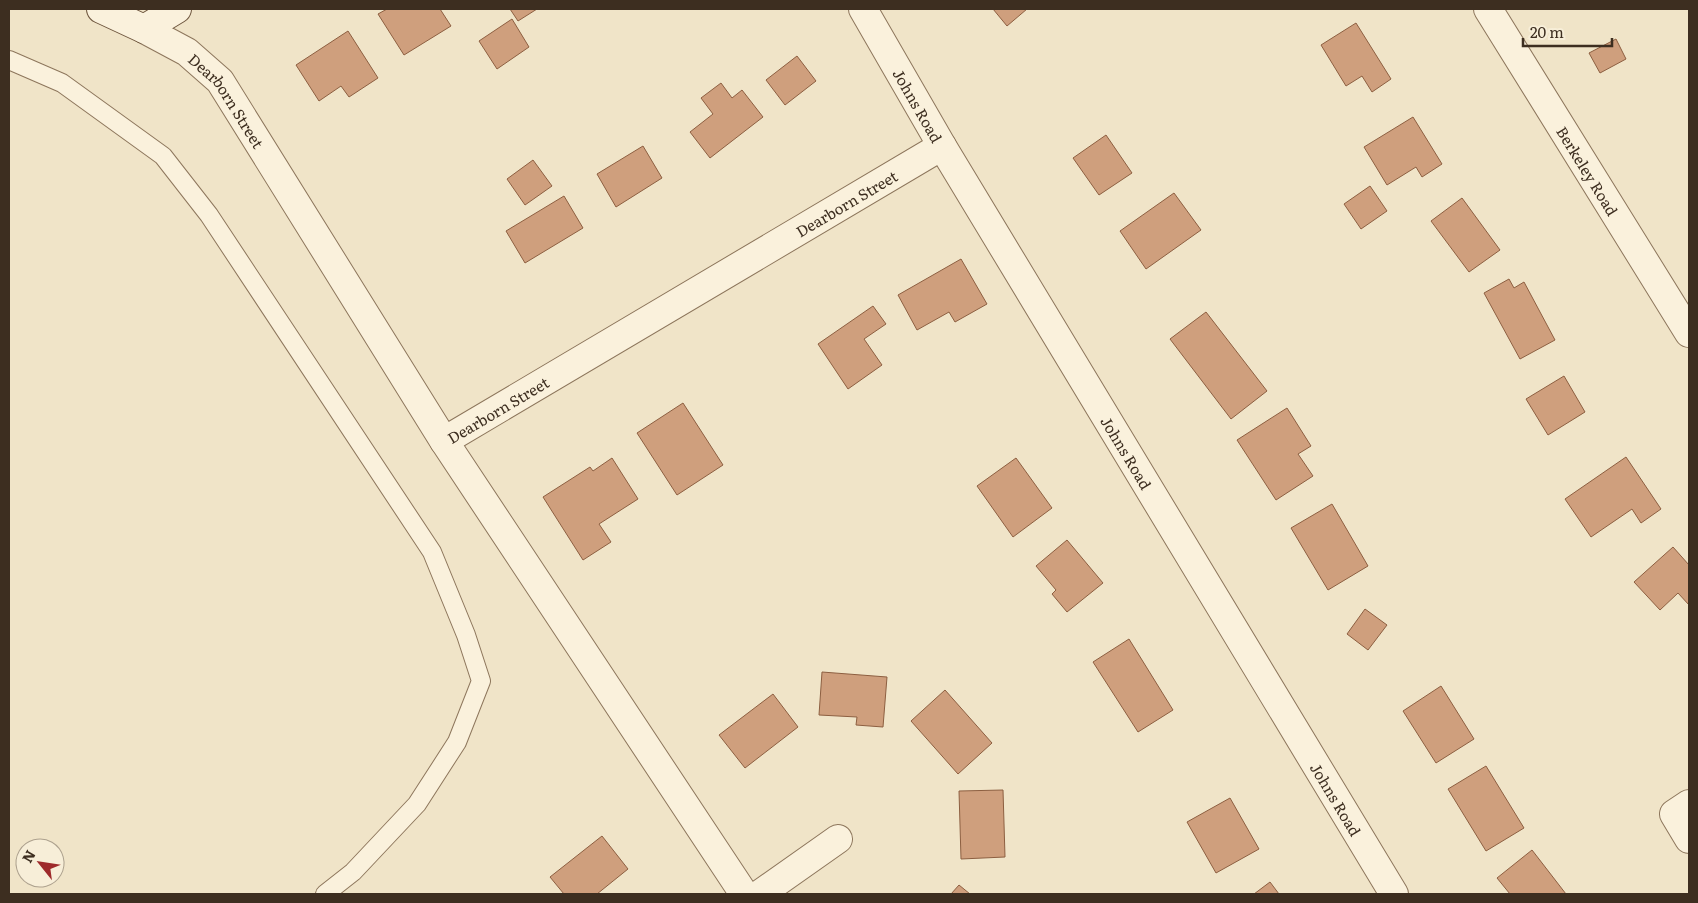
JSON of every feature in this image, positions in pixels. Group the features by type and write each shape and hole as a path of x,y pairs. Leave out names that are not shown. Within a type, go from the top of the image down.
{"street":[{"name":"Dearborn Street","path":"101,9 144,28 187,52 220,81 444,441 942,146"},
{"path":"144,28 177,9"},
{"name":"Johns Road","path":"863,9 942,146 1394,894"},
{"name":"Berkeley Road","path":"1488,9 1689,333"},
{"path":"444,441 744,894"},
{"path":"1689,804 1674,814 1689,839"},
{"path":"760,894 838,839"}],"lane":[{"path":"9,60 62,83 163,156 209,215 432,552 466,635 481,681 457,742 417,804 353,872 325,894"}],"building":[{"path":"387,9 440,9 451,26 404,55 378,14"},
{"path":"510,9 537,9 518,21"},
{"path":"993,9 1027,9 1007,26"},
{"path":"512,19 529,47 497,69 479,41"},
{"path":"1356,23 1391,79 1372,92 1362,76 1346,86 1321,45"},
{"path":"348,31 378,78 349,97 341,86 319,101 296,65"},
{"path":"1616,39 1626,59 1600,73 1589,53"},
{"path":"797,56 816,81 785,105 766,80"},
{"path":"721,83 732,98 742,90 763,117 710,158 690,132 713,114 701,98"},
{"path":"1413,117 1442,164 1422,177 1416,167 1387,185 1364,147"},
{"path":"1106,135 1132,173 1099,195 1073,158"},
{"path":"643,146 662,178 616,207 597,174"},
{"path":"533,160 552,186 525,205 507,179"},
{"path":"1370,186 1387,211 1361,229 1344,204"},
{"path":"1174,193 1201,230 1146,269 1120,231"},
{"path":"564,196 583,228 525,263 506,231"},
{"path":"1462,198 1500,250 1469,272 1431,221"},
{"path":"961,259 987,304 955,322 949,312 917,330 898,295"},
{"path":"1509,279 1514,288 1524,282 1555,340 1520,359 1484,293"},
{"path":"873,306 886,324 864,339 882,365 848,389 818,344"},
{"path":"1206,312 1267,391 1231,419 1170,339"},
{"path":"1564,376 1585,412 1548,435 1526,399"},
{"path":"683,403 723,465 677,495 637,433"},
{"path":"1287,408 1311,446 1298,454 1313,476 1276,500 1237,440"},
{"path":"1626,457 1661,509 1641,523 1632,509 1591,537 1565,499"},
{"path":"612,458 638,499 599,524 611,542 583,560 543,497 590,467 593,471"},
{"path":"1016,458 1052,508 1013,537 977,486"},
{"path":"1332,504 1368,566 1328,590 1291,528"},
{"path":"1067,540 1103,583 1067,612 1052,594 1056,590 1036,566"},
{"path":"1673,547 1689,565 1689,605 1678,593 1660,610 1634,582"},
{"path":"1365,609 1387,625 1368,650 1347,634"},
{"path":"1129,639 1173,710 1138,732 1093,662"},
{"path":"822,672 887,677 883,727 856,725 857,717 819,715"},
{"path":"1441,686 1474,739 1436,763 1403,711"},
{"path":"945,690 992,743 958,774 911,721"},
{"path":"773,694 798,727 745,768 719,735"},
{"path":"1486,766 1524,828 1486,851 1448,789"},
{"path":"1003,790 1005,857 961,859 959,791"},
{"path":"1230,798 1259,849 1216,873 1187,822"},
{"path":"602,836 628,869 597,894 564,894 550,877"},
{"path":"1532,850 1566,894 1510,894 1497,878"},
{"path":"1270,882 1279,894 1254,894"},
{"path":"959,885 970,894 951,894"}]}
